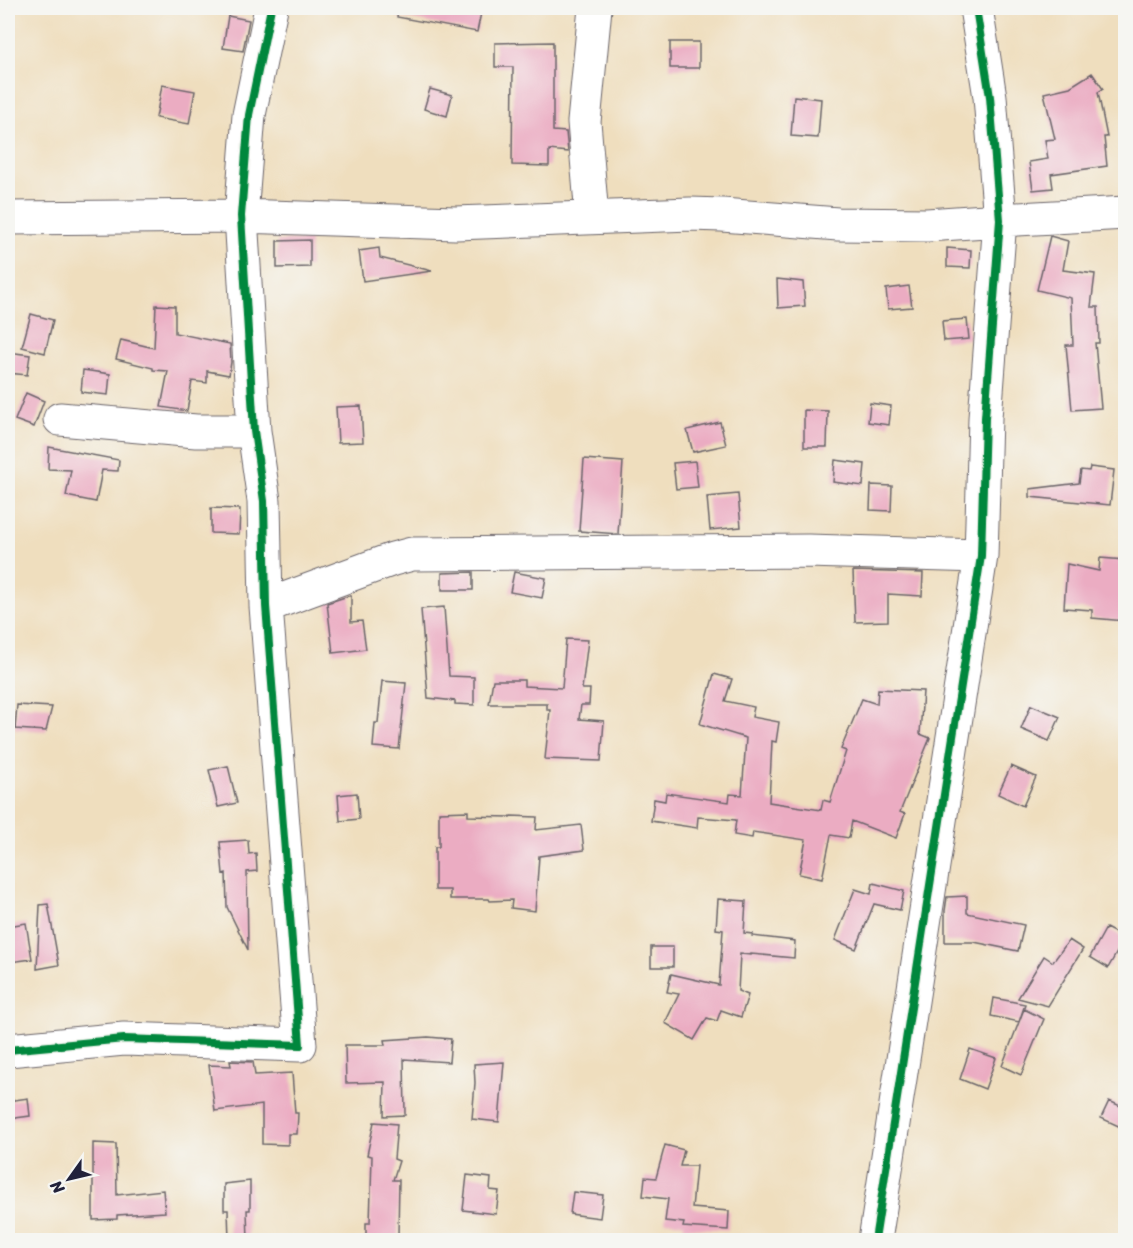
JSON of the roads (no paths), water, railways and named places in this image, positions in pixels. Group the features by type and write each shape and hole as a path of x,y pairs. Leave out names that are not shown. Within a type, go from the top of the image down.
{"street":[{"path":"8,1050 124,1039 300,1045 266,606 264,501 254,431 241,216 249,115 272,8"},
{"path":"592,217 584,122 595,8"},
{"path":"875,1240 981,556 985,418 1000,220 990,97 976,8"},
{"path":"8,218 241,216 456,223 690,214 838,225 927,225 1125,213"},
{"path":"60,419 196,432 254,431"},
{"path":"266,606 412,554 808,551 981,556"}]}
